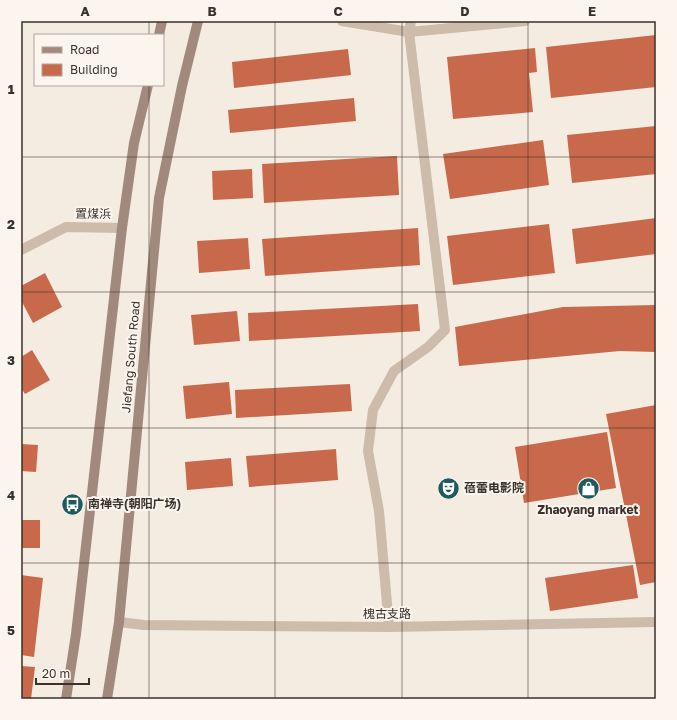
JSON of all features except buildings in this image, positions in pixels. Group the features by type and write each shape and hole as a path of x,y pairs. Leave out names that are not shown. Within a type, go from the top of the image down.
{"main road":[{"path":"159,34 162,21"},
{"name":"Jiefang South Road","path":"107,699 119,622 159,198 182,86 198,21"},
{"name":"Jiefang South Road","path":"66,699 76,634 122,228 134,143 148,86"}],"street":[{"path":"342,21 408,32 525,21"},
{"path":"389,627 379,511 368,451 373,410 394,371 428,347 445,330 408,32 411,21"},
{"name":"置煤浜","path":"21,250 66,227 122,228"},
{"name":"槐古支路","path":"119,622 144,625 389,627 656,622"}],"place":[{"name":"蓓蕾电影院","path":"449,488"},
{"name":"Zhaoyang market","path":"588,489"},
{"name":"南禅寺(朝阳广场)","path":"73,504"}]}
